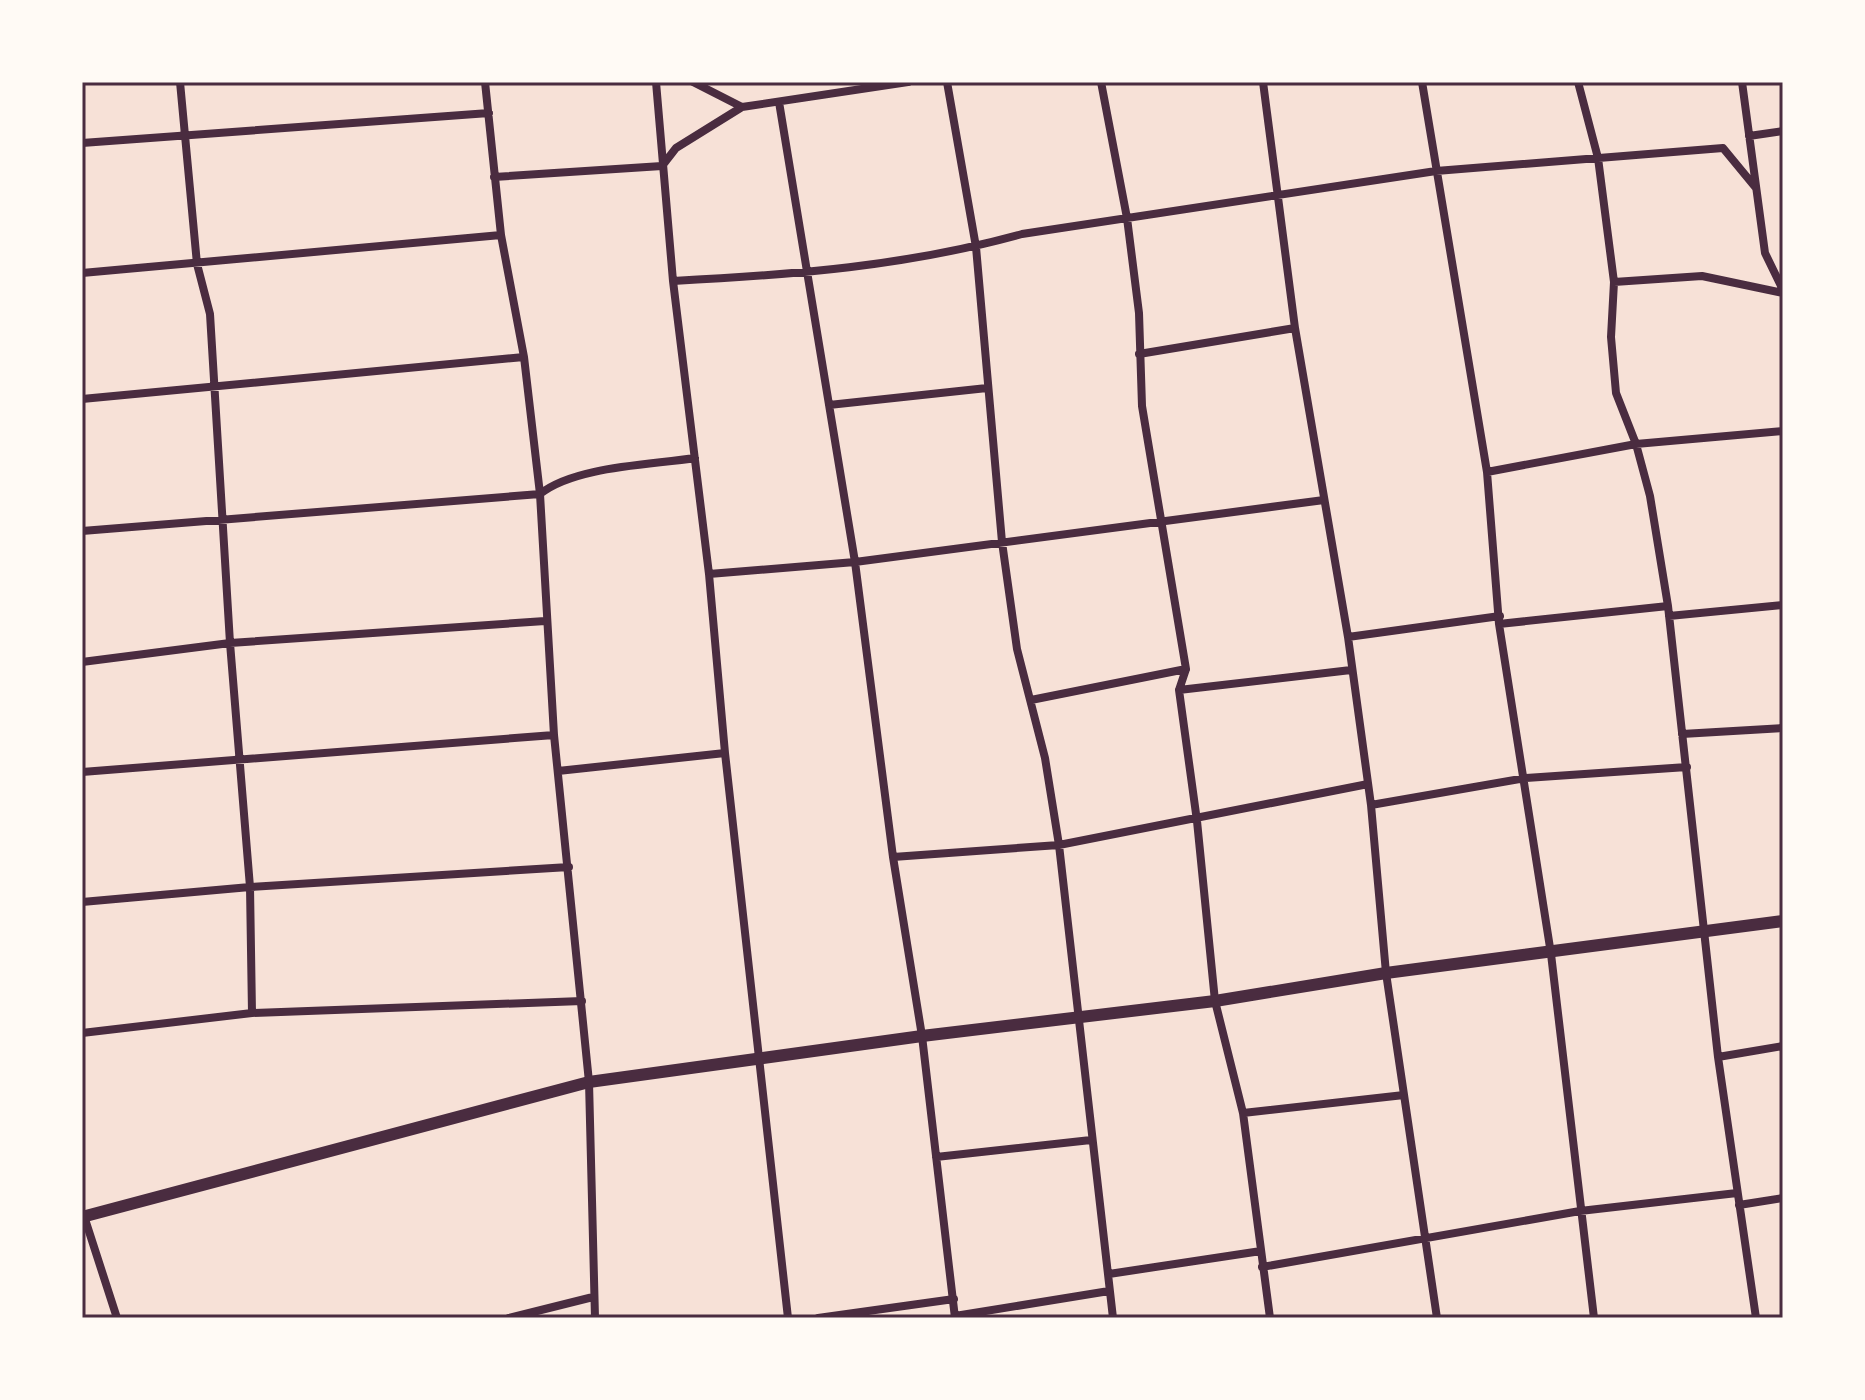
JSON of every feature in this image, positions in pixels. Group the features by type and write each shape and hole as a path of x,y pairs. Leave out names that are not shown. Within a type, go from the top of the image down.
{"street":[{"path":"180,82 197,264 210,314 221,518 250,887 252,1013"},
{"path":"485,82 501,235 524,357 540,494 554,735 589,1082 595,1318"},
{"path":"656,82 673,281 709,574 725,753 788,1318"},
{"path":"693,82 742,107"},
{"path":"494,177 662,166 676,148 705,127 742,107 908,82"},
{"path":"947,82 976,247 1002,542 1017,649 1031,700 1059,845 1113,1318"},
{"path":"1101,82 1127,218 1139,313 1142,406 1186,669 1179,690 1197,821 1215,1001 1243,1113 1270,1318"},
{"path":"1263,82 1280,194 1295,328 1348,637 1371,805 1386,973 1437,1318"},
{"path":"1422,82 1487,472 1500,620 1551,954 1594,1318"},
{"path":"1578,82 1598,158 1614,282 1611,337 1616,393 1636,444 1650,496 1668,606 1718,1057 1756,1318"},
{"path":"1742,82 1765,253 1783,291"},
{"path":"779,102 855,562 893,857 922,1036 955,1317 1109,1291"},
{"path":"82,143 489,113"},
{"path":"1749,136 1783,131"},
{"path":"673,281 809,274 976,247 1022,234 1436,171 1723,148 1756,188"},
{"path":"82,273 501,235"},
{"path":"1614,282 1702,276 1783,291"},
{"path":"1139,354 1295,328"},
{"path":"82,399 524,357"},
{"path":"829,405 987,388"},
{"path":"1487,472 1636,444 1783,431"},
{"path":"82,531 540,494 549,486 582,475 695,458"},
{"path":"709,574 855,562 1324,500"},
{"path":"1669,616 1783,605"},
{"path":"1348,637 1668,606"},
{"path":"82,662 230,643 545,621"},
{"path":"1031,700 1186,669"},
{"path":"1179,690 1351,670"},
{"path":"1682,734 1783,728"},
{"path":"82,772 239,757 554,735"},
{"path":"558,771 725,753"},
{"path":"1371,805 1526,778 1687,767"},
{"path":"893,857 1059,845 1197,821 1368,784"},
{"path":"82,902 250,887 569,867"},
{"path":"117,1318 83,1216 589,1082 922,1036 1215,1001 1386,973 1551,954 1783,921"},
{"path":"82,1033 252,1013 582,1001"},
{"path":"1718,1057 1783,1046"},
{"path":"1243,1113 1404,1095"},
{"path":"936,1157 1091,1140"},
{"path":"1262,1267 1580,1211 1737,1193"},
{"path":"1739,1205 1783,1198"},
{"path":"1109,1274 1261,1251"},
{"path":"509,1318 593,1297"},
{"path":"818,1318 954,1299"}]}
